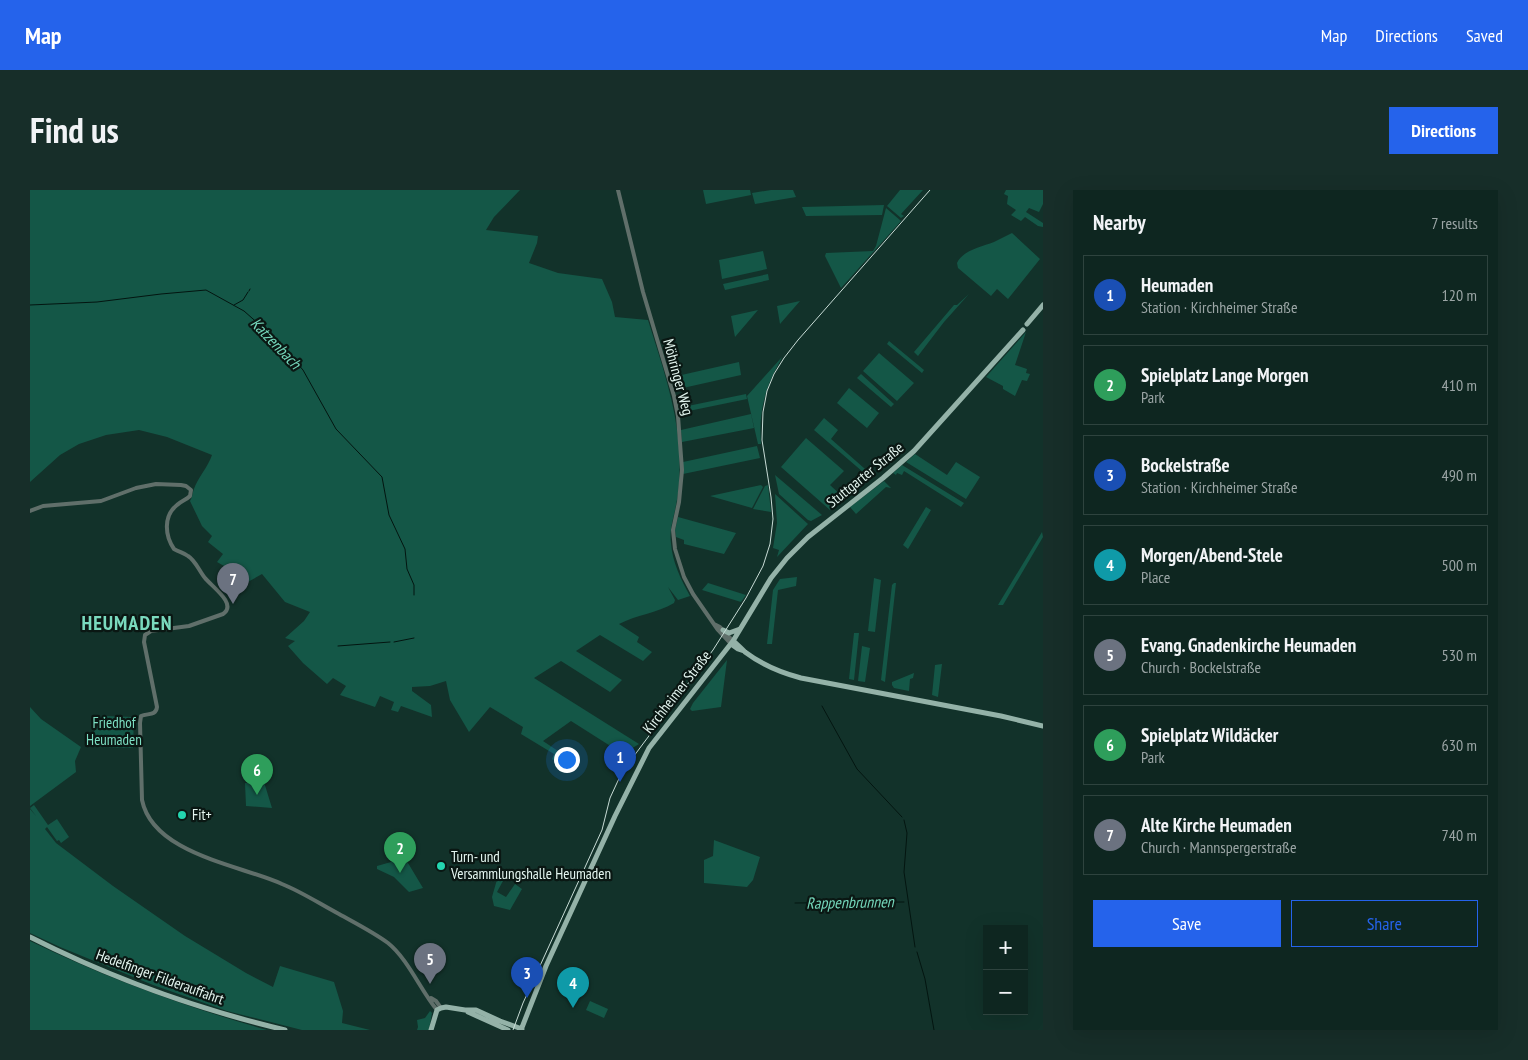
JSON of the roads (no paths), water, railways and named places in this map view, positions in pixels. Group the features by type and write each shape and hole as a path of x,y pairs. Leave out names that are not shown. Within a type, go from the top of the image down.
{"main road":[{"name":"Stuttgarter Straße","path":"732,642 771,578 791,553 808,537 909,456 947,416 1022,330 1022,325 1027,324 1043,305"},
{"path":"723,630 730,633 741,629 740,638 744,651"},
{"path":"732,642 738,649 764,664 807,680 1043,726"},
{"name":"Kirchheimer Straße","path":"521,1029 546,966 641,762 658,736 732,642"},
{"name":"Hedelfinger Filderauffahrt","path":"30,937 90,965 149,988 223,1013 285,1030"},
{"path":"432,1030 439,1009 451,1007 476,1010 521,1029"},
{"path":"465,1010 509,1030"}],"street":[{"name":"Möhringer Weg","path":"618,190 643,292 677,411 682,476 674,530 674,546 689,587 699,604 718,630 732,642"},
{"path":"30,511 43,506 101,502 136,488 156,484 174,484 191,490 190,496 173,508 167,528 168,534 174,549 188,555 206,579 222,595 227,609 223,614 189,626 151,630 145,634 144,642 157,707 156,712 141,716 140,722 142,800 145,812 151,822 183,848 283,884 380,938 398,953 439,1009"},
{"name":"Möhringer Weg","path":"714,624 723,630 732,642"}],"waterway":[{"name":"Katzenbach","path":"30,305 97,302 206,290 244,311 278,341 303,370 336,429 382,477 389,515 405,549 407,569 414,585 414,595"},
{"path":"234,305 243,300 248,292"},
{"path":"394,642 414,638"},
{"path":"338,646 390,642"},
{"path":"822,706 857,769 902,817"},
{"path":"904,820 907,833 904,872 915,947"},
{"name":"Rappenbrunnen","path":"795,903 904,902"},
{"path":"917,952 925,979 934,1030"}],"tram line":[{"path":"513,1030 523,1003 602,830 610,798 622,772 713,650 746,598 763,566 770,544 773,519 762,440 763,412 767,391 774,374 798,340 930,190"}],"place":[{"name":"Alte Kirche Heumaden","path":"233,604"},
{"name":"Heumaden","path":"620,782"},
{"name":"Spielplatz Wildäcker","path":"257,795"},
{"name":"Fit+","path":"182,815"},
{"name":"Turn- und Versammlungshalle Heumaden","path":"441,866"},
{"name":"Spielplatz Lange Morgen","path":"400,873"},
{"name":"Evang. Gnadenkirche Heumaden","path":"430,984"},
{"name":"Bockelstraße","path":"527,998"},
{"name":"Morgen/Abend-Stele","path":"573,1008"}],"district":[{"name":"HEUMADEN","path":"127,623"}],"park label":[{"name":"Friedhof Heumaden","path":"114,732"}]}
